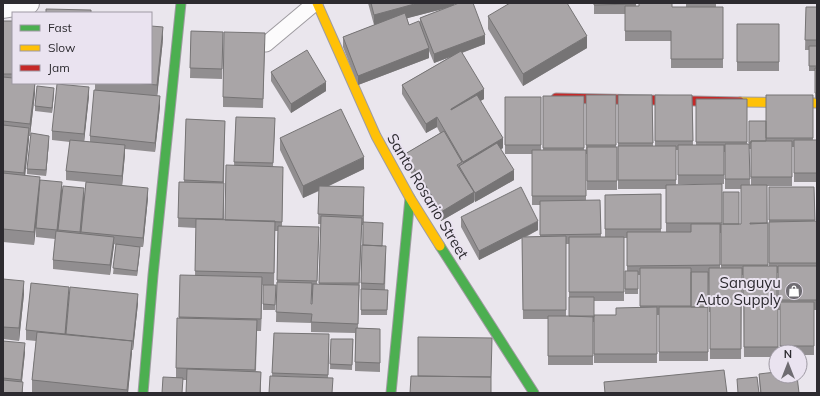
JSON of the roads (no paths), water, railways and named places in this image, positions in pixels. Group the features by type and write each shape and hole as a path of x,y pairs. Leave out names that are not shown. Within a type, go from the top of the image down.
{"street":[{"path":"3,7 28,3"},
{"path":"143,393 153,275 181,3"},
{"name":"Santo Rosario Street","path":"316,3 376,136 410,198 534,393"},
{"path":"556,98 817,104"},
{"path":"391,393 410,198"}],"lane":[{"path":"266,44 316,3"}],"place":[{"name":"Sanguyu Auto Supply","path":"794,291"}]}
